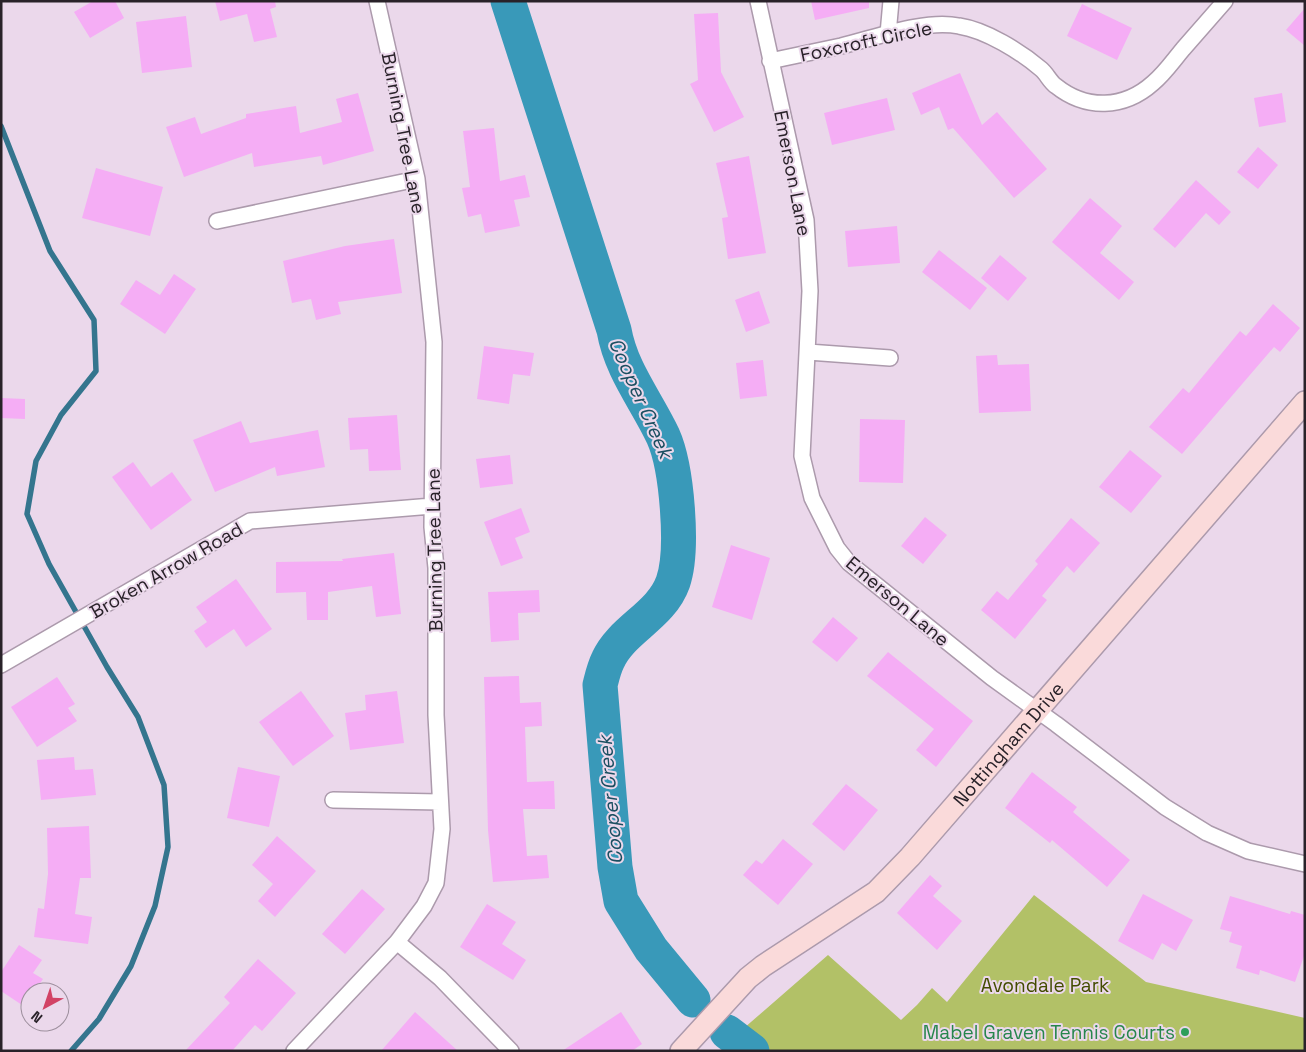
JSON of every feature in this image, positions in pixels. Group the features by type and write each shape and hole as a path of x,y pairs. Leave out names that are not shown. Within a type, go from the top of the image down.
{"street":[{"name":"Burning Tree Lane","path":"294,1051 397,942 424,906 436,883 442,829 436,715 436,568 432,506 434,342 417,179 377,1"},
{"name":"Emerson Lane","path":"758,1 806,220 810,291 808,352 802,422 802,456 812,498 837,548 849,563 1036,711 1166,807 1207,833 1248,851 1305,864"},
{"path":"888,34 892,1"},
{"name":"Foxcroft Circle","path":"770,60 934,25 958,25 981,32 1000,43 1016,48 1043,71 1056,86 1074,97 1093,104 1111,103 1136,95 1153,84 1225,1"},
{"path":"217,221 417,179"},
{"path":"808,352 890,358"},
{"name":"Nottingham Drive","path":"682,1051 748,978 763,966 876,892 910,857 1305,402"},
{"name":"Broken Arrow Road","path":"1,665 250,520 432,506"},
{"path":"333,800 440,802"},
{"path":"397,942 440,978 511,1051"}],"green space":[{"name":"Avondale Park","path":"1034,895 1146,982 1305,1018 1305,1051 736,1051 728,1042 828,955 901,1020 932,988 947,1002"}],"building":[{"path":"93,1 115,1 124,18 90,38 74,12"},
{"path":"215,1 275,1 276,7 270,9 277,37 254,42 247,14 220,21"},
{"path":"811,1 869,1 869,8 815,20"},
{"path":"1082,4 1132,28 1117,60 1067,36"},
{"path":"1305,8 1305,46 1286,30"},
{"path":"718,13 721,72 744,117 714,132 690,84 698,80 694,14"},
{"path":"186,16 192,67 142,73 136,22"},
{"path":"960,73 982,125 997,112 1047,169 1014,198 953,128 948,130 939,107 921,115 912,93"},
{"path":"358,93 374,151 323,165 321,156 254,167 252,153 184,177 166,127 195,117 201,134 246,118 246,114 296,106 300,133 342,122 336,99"},
{"path":"1282,93 1286,122 1259,127 1254,98"},
{"path":"887,98 895,130 832,145 824,113"},
{"path":"494,128 500,181 525,175 530,197 514,200 520,226 485,233 481,214 468,217 462,188 470,187 463,131"},
{"path":"1258,147 1278,165 1258,189 1237,172"},
{"path":"749,156 766,253 728,259 722,218 728,217 716,163"},
{"path":"96,168 163,187 150,236 82,218"},
{"path":"1196,180 1231,212 1219,225 1206,213 1175,248 1153,229"},
{"path":"1090,198 1122,226 1100,253 1134,282 1119,300 1052,242"},
{"path":"897,226 900,263 848,267 845,231"},
{"path":"394,239 402,293 338,302 341,314 316,320 311,299 292,303 283,261 345,246"},
{"path":"939,250 987,288 970,310 922,272"},
{"path":"1000,255 1027,278 1008,301 981,278"},
{"path":"174,274 196,289 165,334 120,304 136,280 160,295"},
{"path":"759,291 770,323 746,332 735,300"},
{"path":"1273,304 1300,328 1280,352 1274,347 1182,454 1149,427 1183,388 1189,393 1240,331 1246,336"},
{"path":"484,346 534,353 530,376 513,374 509,404 477,399"},
{"path":"997,355 998,365 1029,364 1031,411 979,413 976,356"},
{"path":"763,360 767,396 740,399 736,363"},
{"path":"1,398 25,399 25,419 1,418"},
{"path":"397,415 401,470 369,471 368,449 350,450 348,418"},
{"path":"860,419 905,420 903,483 859,482"},
{"path":"241,421 250,443 318,430 325,467 277,476 275,467 215,492 193,440"},
{"path":"1130,450 1162,476 1131,513 1099,487"},
{"path":"510,455 513,484 480,488 476,459"},
{"path":"133,462 151,487 172,472 192,500 151,530 112,477"},
{"path":"521,508 530,532 515,538 523,558 501,566 484,522"},
{"path":"925,517 947,535 923,564 901,546"},
{"path":"1071,518 1100,543 1074,573 1067,566 1042,596 1047,600 1015,639 981,610 997,591 1008,600 1038,564 1035,561"},
{"path":"731,545 770,558 752,620 712,607"},
{"path":"394,553 401,614 376,617 372,586 328,592 328,620 307,620 306,592 276,593 276,562 343,561 342,559"},
{"path":"236,579 272,629 246,647 234,629 206,648 194,631 207,622 196,607"},
{"path":"539,590 540,612 518,613 519,640 491,642 488,592"},
{"path":"833,617 858,638 837,662 812,642"},
{"path":"888,652 973,721 936,767 916,750 934,729 867,676"},
{"path":"519,676 520,703 541,702 542,726 525,727 527,782 554,781 555,809 523,809 527,856 547,855 549,878 493,882 488,830 484,677"},
{"path":"57,677 75,704 68,708 77,721 37,747 11,707"},
{"path":"301,691 334,736 293,766 259,722"},
{"path":"397,691 404,743 350,750 345,713 366,710 365,695"},
{"path":"74,757 75,770 93,769 96,795 41,800 37,760"},
{"path":"238,767 280,776 269,827 227,818"},
{"path":"1032,772 1077,807 1073,812 1130,860 1107,887 1052,840 1050,843 1005,808"},
{"path":"846,784 878,810 844,851 812,824"},
{"path":"89,826 91,878 80,878 75,914 92,917 88,944 34,937 38,908 44,909 48,874 47,828"},
{"path":"277,836 316,871 275,917 258,901 273,884 252,865"},
{"path":"783,839 813,864 778,905 743,875 756,860 762,864"},
{"path":"930,875 942,886 933,896 962,921 937,950 897,913"},
{"path":"362,889 385,909 345,954 322,934"},
{"path":"1143,894 1193,920 1176,951 1162,943 1153,960 1118,941"},
{"path":"1230,896 1290,914 1291,911 1305,915 1305,953 1295,982 1260,970 1259,975 1236,968 1242,946 1229,942 1232,932 1220,929"},
{"path":"487,904 516,922 502,944 526,960 513,980 460,947"},
{"path":"19,945 42,960 33,973 43,979 41,982 20,982 20,1004 1,991 1,972"},
{"path":"258,959 296,993 262,1031 255,1025 232,1051 185,1051 230,1003 224,997"},
{"path":"415,1012 458,1051 381,1051"},
{"path":"621,1012 642,1044 632,1051 562,1051"}],"waterway":[{"name":"Cooper Creek","path":"508,1 614,330 617,345 628,372 663,436 672,467 678,530 678,550 673,582 660,604 614,649 605,666 600,685 615,867 621,901 651,949 693,1000"},
{"path":"1,126 50,251 94,320 96,371 61,415 36,461 27,514 49,564 107,667 138,717 164,785 168,847 155,906 131,966 99,1019 71,1051"},
{"name":"Cooper Creek","path":"727,1032 752,1051"}],"place":[{"name":"Mabel Graven Tennis Courts","path":"1185,1032"}]}
